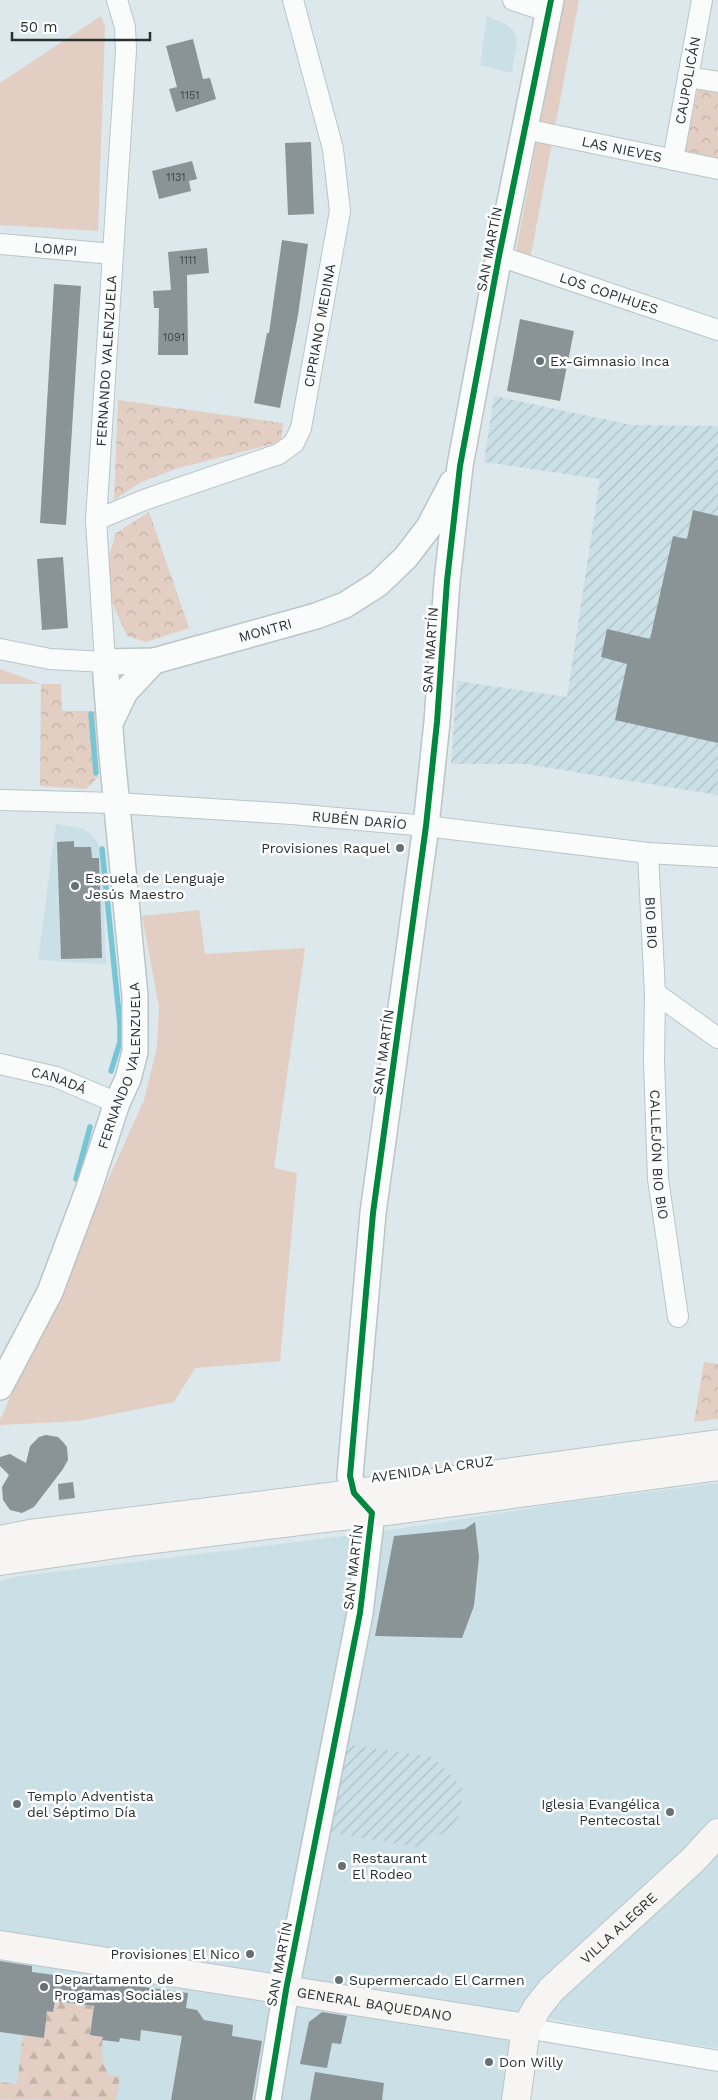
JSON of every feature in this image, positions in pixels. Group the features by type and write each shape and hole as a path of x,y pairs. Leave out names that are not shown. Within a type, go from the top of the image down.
{"main road":[{"name":"AVENIDA LA CRUZ","path":"0,1540 30,1534 718,1444"},
{"path":"0,1561 136,1541 372,1513 718,1466"},
{"name":"VILLA ALEGRE","path":"526,2028 537,2008 551,1990 693,1860 718,1833"},
{"name":"GENERAL BAQUEDANO","path":"0,1945 526,2028"},
{"path":"516,2100 526,2028"}],"street":[{"name":"FERNANDO VALENZUELA","path":"0,1387 50,1292 89,1188 117,1103 128,1079 135,1052 136,1027 116,803 96,520 126,50 125,27 117,0"},
{"name":"CIPRIANO MEDINA","path":"96,520 144,500 279,454 294,443 301,428 340,211 333,149 293,0"},
{"path":"513,0 550,6"},
{"name":"CAUPOLICÁN","path":"673,160 702,0"},
{"name":"SAN MARTÍN","path":"268,2100 286,1990 360,1613 372,1513 354,1493 350,1476 373,1213 426,826 439,702 446,581 460,466 499,256 550,6"},
{"path":"688,77 718,82"},
{"name":"LAS NIEVES","path":"525,129 718,169"},
{"name":"LOMPI","path":"0,244 113,254"},
{"name":"LOS COPIHUES","path":"499,256 718,330"},
{"name":"MONTRI","path":"0,649 50,659 105,662 154,661 331,611 362,595 378,584 406,557 429,526 446,497 460,466"},
{"path":"406,557 414,555 431,558 442,568 446,581"},
{"name":"FERNANDO VALENZUELA","path":"110,724 125,692 154,661"},
{"name":"RUBÉN DARÍO","path":"0,800 116,803 292,814 426,826 648,853 718,857"},
{"name":"BIO BIO","path":"648,853 655,993"},
{"path":"655,993 718,1038"},
{"name":"CALLEJÓN BIO BIO","path":"655,993 654,1062 658,1179 678,1317"},
{"name":"CANADÁ","path":"0,1064 56,1078 117,1103"},
{"name":"GENERAL BAQUEDANO","path":"526,2028 718,2061"}],"shaded area":[{"path":"487,16 507,25 514,31 517,41 512,73 480,65"},
{"path":"494,396 632,425 718,426 718,795 525,764 451,764 457,681 567,697 600,479 484,462"},
{"name":"Escuela de Lenguaje Jesús Maestro","path":"56,824 82,828 91,834 97,842 102,855 106,964 38,960"},
{"path":"718,1483 718,2048 647,2038 551,2019 522,2017 508,2100 0,2100 0,1581 14,1577 384,1531 571,1502"},
{"path":"344,1744 433,1757 464,1789 457,1826 417,1847 327,1832"}],"green space":[{"path":"564,0 579,0 529,265 514,261"},
{"path":"101,16 105,27 98,231 0,225 0,83"},
{"path":"698,86 718,90 718,162 685,154"},
{"path":"118,400 283,423 281,442 178,468 141,482 114,500"},
{"path":"149,512 189,628 146,642 127,636 111,600 108,559 116,533"},
{"path":"0,669 41,684 0,684"},
{"path":"41,684 61,684 62,711 95,711 98,777 86,789 40,786"},
{"path":"199,910 205,954 305,948 274,1168 297,1173 280,1361 195,1368 174,1402 78,1421 0,1425 0,1420 144,1100 157,1047 159,1007 142,916"},
{"path":"704,1362 718,1364 718,1419 694,1422"},
{"path":"55,2001 107,2008 106,2014 93,2012 90,2035 103,2037 102,2047 105,2066 109,2075 120,2077 116,2100 0,2099 0,2082 17,2084 23,2035 44,2038 47,2011 53,2012"}],"building":[{"path":"193,39 203,79 210,78 216,99 176,112 169,89 177,87 166,46"},
{"path":"311,142 314,214 288,215 285,143"},
{"path":"192,161 197,179 189,181 191,191 159,199 152,171"},
{"path":"282,240 308,244 298,315 280,408 254,403 267,333 269,333"},
{"path":"207,248 209,273 187,275 188,355 158,355 159,308 154,308 153,291 171,290 168,252"},
{"path":"54,284 81,286 66,525 40,523"},
{"name":"Ex-Gimnasio Inca","path":"520,319 574,331 560,401 507,391"},
{"path":"693,510 718,516 718,743 615,720 627,664 601,657 607,629 650,639 673,536 687,539"},
{"path":"63,557 68,628 42,630 37,559"},
{"name":"Escuela de Lenguaje Jesús Maestro","path":"74,841 74,847 91,847 92,858 99,858 102,958 61,959 57,842"},
{"path":"46,1435 58,1437 63,1442 67,1447 68,1460 34,1507 22,1513 10,1510 3,1500 2,1487 9,1475 0,1466 0,1457 10,1454 26,1463 30,1446 39,1437"},
{"path":"73,1482 75,1498 59,1500 58,1484"},
{"path":"475,1522 479,1557 474,1606 462,1638 375,1636 394,1536 465,1529"},
{"path":"0,1961 32,1966 32,1972 188,1993 186,2008 197,2010 204,2020 233,2025 232,2036 262,2041 252,2100 171,2100 182,2036 141,2030 140,2041 120,2038 119,2042 102,2040 103,2037 90,2035 94,2006 55,2001 53,2012 47,2011 44,2038 0,2032"},
{"path":"322,2012 347,2016 341,2044 332,2043 327,2068 300,2064 309,2022"},
{"path":"315,2072 384,2083 382,2100 310,2100"}],"waterway":[{"path":"91,714 96,773"},
{"path":"102,849 120,1024 120,1042 111,1071"},
{"path":"76,1179 90,1127"}],"cycle path":[{"path":"268,2100 286,1990 360,1613 372,1513 354,1493 350,1476 373,1213 426,826 437,722 447,581 460,466 499,256 551,0"}],"place":[{"name":"Ex-Gimnasio Inca","path":"540,361"},
{"name":"Provisiones Raquel","path":"400,848"},
{"name":"Escuela de Lenguaje Jesús Maestro","path":"75,886"},
{"name":"Templo Adventista del Séptimo Día","path":"17,1804"},
{"name":"Iglesia Evangélica Pentecostal","path":"670,1812"},
{"name":"Restaurant El Rodeo","path":"342,1866"},
{"name":"Provisiones El Nico","path":"250,1954"},
{"name":"Supermercado El Carmen","path":"339,1980"},
{"name":"Departamento de Progamas Sociales","path":"44,1987"},
{"name":"Don Willy","path":"489,2062"}]}
